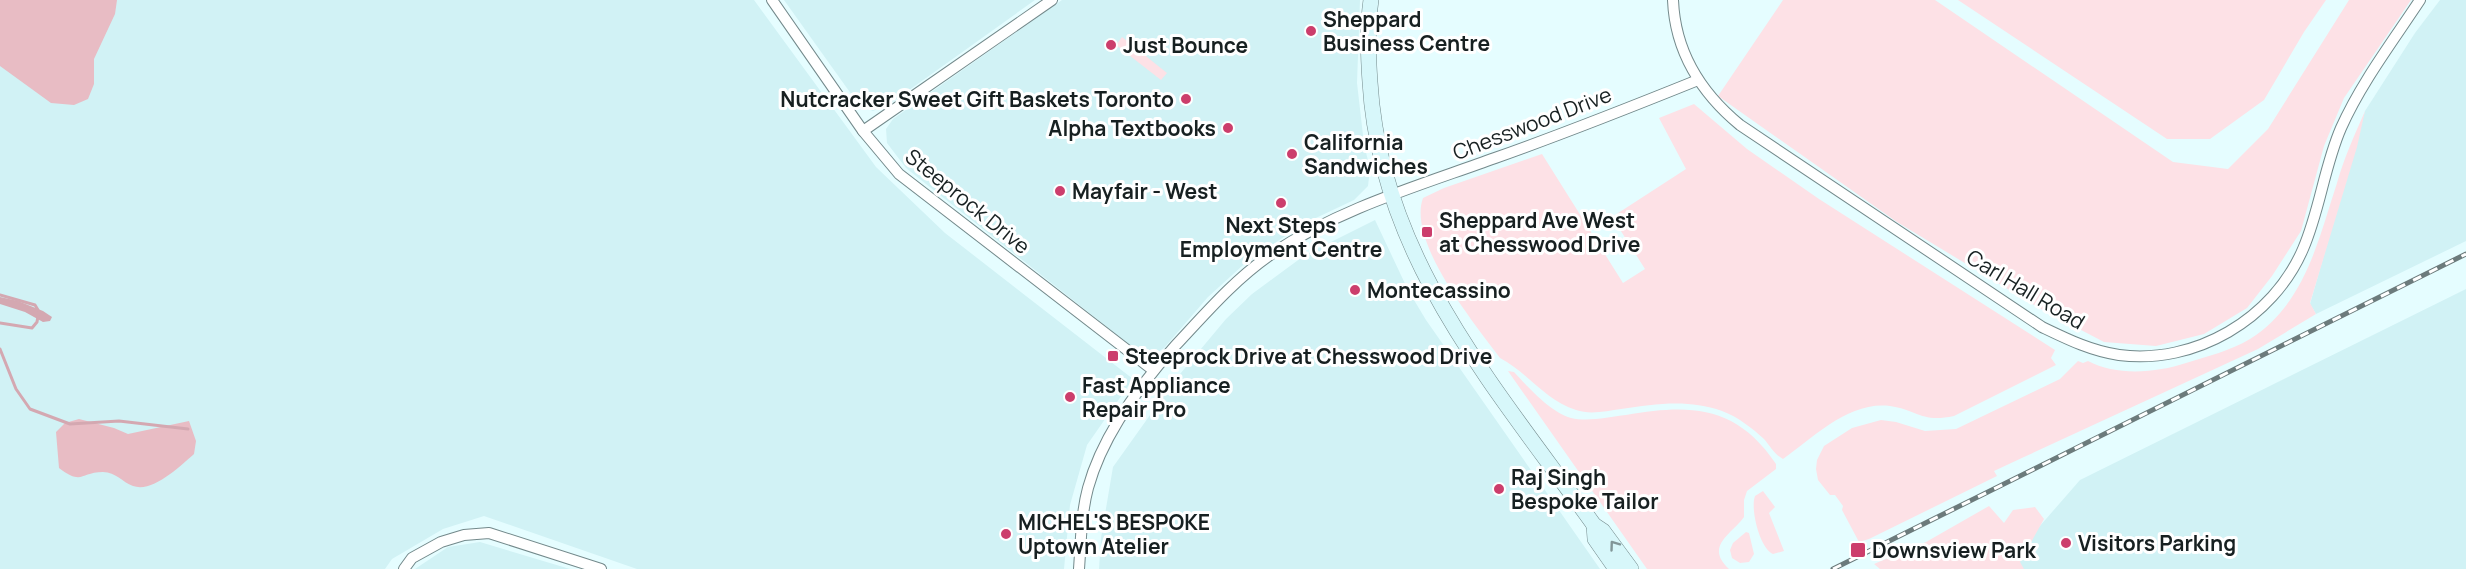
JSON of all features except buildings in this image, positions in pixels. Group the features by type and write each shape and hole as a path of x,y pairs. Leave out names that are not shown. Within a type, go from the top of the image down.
{"main road":[{"path":"1371,0 1368,62 1371,104 1378,148 1390,196 1406,238 1428,283 1468,350 1594,525 1603,531 1631,569"},
{"path":"1594,525 1595,540 1616,569"}],"street":[{"name":"Steeprock Drive","path":"772,0 863,131 890,164 912,185 1153,370"},
{"path":"863,131 1052,0"},
{"name":"Carl Hall Road","path":"1672,0 1681,45 1698,80 1713,100 1740,125 2042,327 2080,345 2106,353 2131,356 2171,353 2210,342 2241,325 2263,307 2282,285 2304,248 2332,153 2348,112 2420,0"},
{"name":"Chesswood Drive","path":"1079,569 1085,500 1104,445 1153,370 1226,292 1270,255 1310,231 1390,196 1540,142 1698,80"},
{"path":"404,569 412,558 441,542 464,535 489,533 601,569"}],"shaded area":[{"path":"0,0 754,0 876,167 945,233 1133,379 1087,445 1070,505 1064,569 637,569 484,516 443,529 392,559 385,569 0,569"},
{"path":"0,0 117,0 115,14 94,59 94,84 88,99 74,105 51,103 0,66"},
{"path":"784,0 1035,0 891,103 873,111 859,105"},
{"path":"1062,0 1360,0 1357,83 1364,144 1370,169 1368,186 1354,200 1301,225 1242,266 1208,297 1164,348 1154,354 1148,355 1135,349 926,184 906,168 887,143 886,129 893,119"},
{"path":"1783,0 1935,0 2173,162 2228,169 2268,129 2349,0 2411,0 2344,98 2324,146 2301,231 2272,276 2247,308 2204,334 2156,346 2104,342 2039,308 1897,222 1718,96"},
{"path":"1958,0 2326,0 2304,32 2264,100 2210,139 2167,139"},
{"path":"2440,0 2466,0 2466,241 2316,314 2310,304 2365,111 2415,33"},
{"path":"1122,37 1167,73 1161,80 1116,45"},
{"path":"1694,104 1747,149 1819,199 2055,350 2051,358 2056,365 1954,416 1927,417 1890,406 1860,409 1833,422 1783,459 1764,439 1744,423 1728,413 1709,407 1672,404 1587,412 1565,406 1555,400 1500,358 1460,304 1446,282 1425,237 1421,216 1423,198 1444,188 1542,154 1623,283 1645,269 1612,217 1686,169 1659,118"},
{"path":"2365,111 2357,147 2310,303 2316,314 2258,349 1994,471 1997,476 1859,542 1842,510 1843,506 1835,495 1830,495 1818,480 1816,469 1817,460 1824,446 1852,428 1881,420 1925,431 1956,429 2060,379 2078,361 2083,363 2088,361 2123,371 2162,369 2235,347 2269,325 2297,290 2307,270 2343,164"},
{"path":"1375,220 1408,290 1426,320 1600,569 1099,569 1101,538 1113,467 1175,380 1226,319 1252,294 1305,255"},
{"path":"2466,289 2466,569 2018,569 2012,558 2080,480"},
{"path":"0,297 18,301 52,317 50,321 43,322 25,312 0,304"},
{"path":"1508,371 1514,372 1547,405 1571,418 1606,418 1649,412 1691,410 1710,413 1745,430 1761,445 1776,464 1776,469 1747,491 1744,500 1744,517 1727,535 1720,547 1719,554 1729,569 1647,569"},
{"path":"79,419 128,434 189,421 196,441 194,454 166,477 149,486 133,486 108,472 81,477 73,476 59,468 56,432 65,423"},
{"path":"1763,491 1775,507 1769,513 1784,551 1773,554 1764,545 1755,519 1755,496"},
{"path":"1989,506 2004,523 2013,510 2035,507 2044,519 2020,562 2024,569 1880,569 1874,564 1926,542"},
{"path":"1746,532 1749,533 1754,554 1749,562 1740,563 1732,558 1730,550 1733,543"},
{"path":"480,542 570,569 415,569 448,547"}],"waterway":[{"path":"0,295 35,305 38,310"},
{"path":"0,323 32,328 38,316"},
{"path":"0,349 16,389 30,409 70,424 119,421 188,429"}],"railway":[{"path":"1833,569 2466,254"}],"place":[{"name":"Sheppard Business Centre","path":"1311,31"},
{"name":"Just Bounce","path":"1111,45"},
{"name":"Nutcracker Sweet Gift Baskets Toronto","path":"1186,99"},
{"name":"Alpha Textbooks","path":"1228,128"},
{"name":"California Sandwiches","path":"1292,154"},
{"name":"Mayfair - West","path":"1060,191"},
{"name":"Next Steps Employment Centre","path":"1281,203"},
{"name":"Sheppard Ave West at Chesswood Drive","path":"1427,232"},
{"name":"Montecassino","path":"1355,290"},
{"name":"Steeprock Drive at Chesswood Drive","path":"1113,356"},
{"name":"Fast Appliance Repair Pro","path":"1070,397"},
{"name":"Raj Singh Bespoke Tailor","path":"1499,489"},
{"name":"MICHEL'S BESPOKE Uptown Atelier","path":"1006,534"},
{"name":"Visitors Parking","path":"2066,543"},
{"name":"Downsview Park","path":"1858,550"}]}
